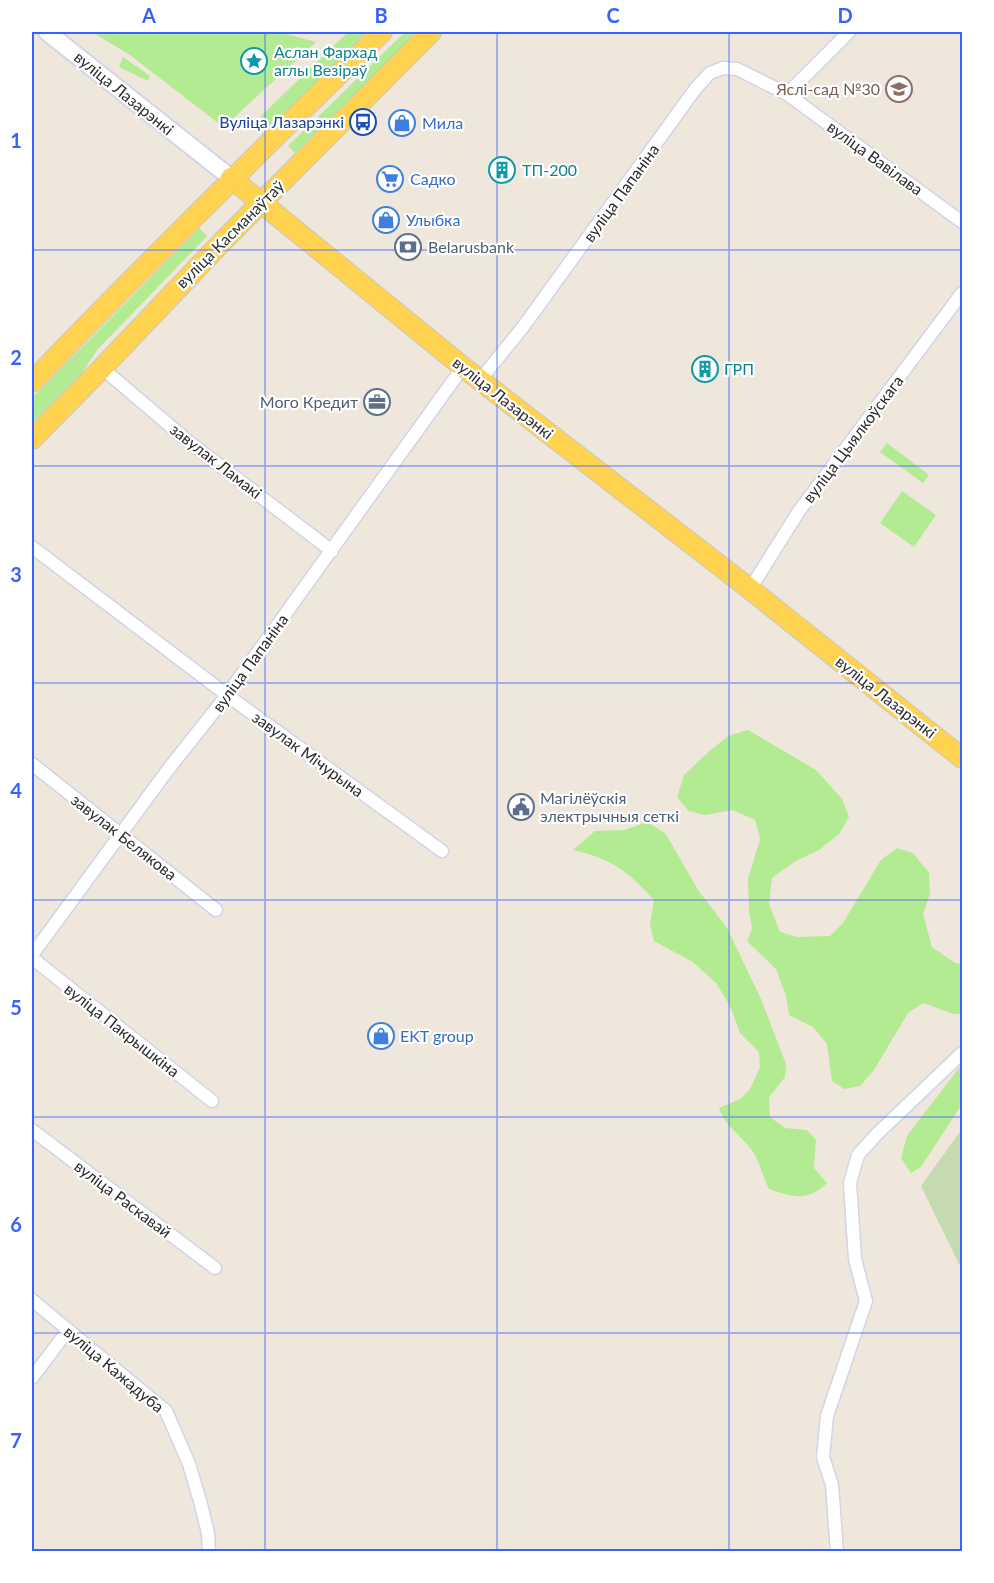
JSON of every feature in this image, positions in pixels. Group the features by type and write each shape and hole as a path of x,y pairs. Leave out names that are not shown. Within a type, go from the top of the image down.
{"main road":[{"name":"вуліца Лазарэнкі","path":"47,32 261,202 463,367 750,589 963,758"},
{"path":"32,382 194,219 231,178 382,32"},
{"name":"вуліца Касманаўтаў","path":"32,439 261,202 431,32"}],"street":[{"path":"788,94 849,32"},
{"name":"вуліца Папаніна","path":"480,380 523,327 696,88 710,73 723,68 737,69 788,94"},
{"name":"вуліца Вавілава","path":"788,94 963,222"},
{"name":"вуліца Цыялкоўскага","path":"750,589 799,511 963,293"},
{"name":"вуліца Папаніна","path":"32,957 227,695 463,367"},
{"name":"завулак Ламакі","path":"102,368 189,442 332,551"},
{"name":"завулак Мічурына","path":"32,547 227,695 442,851"},
{"name":"завулак Белякова","path":"32,764 216,910"},
{"name":"вуліца Пакрышкіна","path":"32,957 212,1101"},
{"path":"837,1551 832,1485 823,1457 827,1416 866,1301 855,1259 850,1183 858,1155 963,1053"},
{"name":"вуліца Раскавай","path":"32,1130 215,1268"},
{"name":"вуліца Кажадуба","path":"32,1300 166,1411 189,1464 208,1533 209,1551"},
{"path":"32,1378 68,1330"}],"green space":[{"path":"92,32 279,32 316,42 228,123 218,123 130,55"},
{"path":"348,32 369,32 266,131 261,125 261,116"},
{"path":"405,32 417,32 295,153 288,146"},
{"path":"123,57 150,76 148,81 119,67"},
{"path":"199,228 207,236 98,349 81,374 32,423 32,398"},
{"path":"887,443 929,475 923,483 880,452"},
{"path":"902,491 936,515 914,547 880,523"},
{"path":"748,730 816,770 842,799 849,817 839,834 819,850 794,862 772,878 769,904 780,932 797,937 830,936 843,923 881,860 897,848 913,853 929,873 930,894 923,914 932,947 955,963 962,964 962,1014 954,1014 923,1003 908,1013 874,1070 860,1086 844,1089 832,1081 827,1044 813,1027 789,1015 786,996 776,969 747,941 752,929 748,879 760,839 755,820 733,810 705,815 689,811 677,797 684,775 705,755 728,736"},
{"path":"647,822 666,834 698,890 727,928 761,999 786,1064 785,1077 769,1097 770,1117 785,1128 807,1130 816,1140 814,1168 827,1183 813,1193 792,1196 769,1189 754,1153 730,1126 719,1108 740,1099 750,1089 760,1067 759,1052 740,1033 731,1008 716,983 693,962 654,941 650,925 654,900 636,881 609,862 573,850 595,831 624,830"},
{"path":"962,1064 962,1104 921,1167 911,1173 901,1158 907,1136"},
{"path":"962,1129 962,1270 921,1186"}],"place":[{"name":"Аслан Фархад аглы Везіраў","path":"254,61"},
{"name":"Яслі-сад №30","path":"899,89"},
{"name":"Вуліца Лазарэнкі","path":"363,122"},
{"name":"Мила","path":"402,123"},
{"name":"ТП-200","path":"502,170"},
{"name":"Садко","path":"390,179"},
{"name":"Улыбка","path":"386,220"},
{"name":"Belarusbank","path":"408,247"},
{"name":"ГРП","path":"705,369"},
{"name":"Мого Кредит","path":"377,402"},
{"name":"Магілёўскія электрычныя сеткі","path":"521,807"},
{"name":"EKT group","path":"381,1036"}]}
